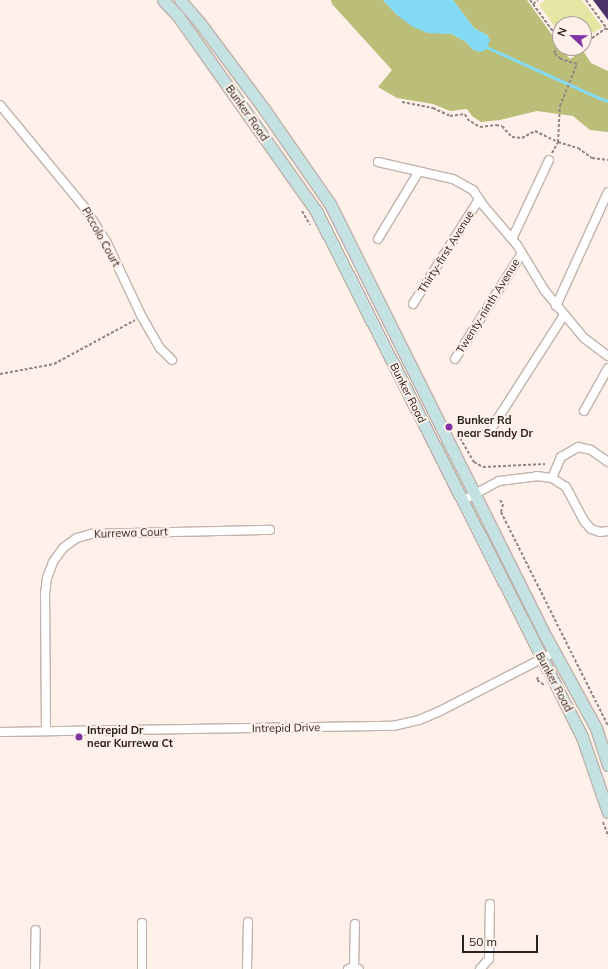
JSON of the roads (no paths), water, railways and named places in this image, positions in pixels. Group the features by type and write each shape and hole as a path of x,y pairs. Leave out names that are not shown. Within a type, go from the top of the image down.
{"main road":[{"name":"Bunker Road","path":"163,0 182,22 316,211 582,737 608,812"},
{"name":"Bunker Road","path":"180,0 200,23 264,109 330,204 555,652 596,728 608,765"},
{"path":"316,211 330,204"}],"street":[{"name":"Piccolo Court","path":"0,106 85,208 106,241 142,317 160,348 172,360"},
{"path":"512,239 549,160"},
{"path":"378,162 453,179 473,190 512,239 545,292 556,306 584,338 608,356"},
{"path":"378,239 419,171"},
{"path":"556,306 608,192"},
{"name":"Thirty-first Avenue","path":"413,304 479,199"},
{"name":"Twenty-ninth Avenue","path":"455,359 522,253"},
{"path":"494,426 564,315"},
{"path":"584,411 608,368"},
{"path":"552,478 561,457 578,447 592,450 608,462"},
{"path":"462,501 499,481 537,476 552,478 566,487 585,522 591,529 600,532 608,531"},
{"name":"Kurrewa Court","path":"46,731 44,594 47,578 53,562 64,548 77,538 91,534 270,530"},
{"name":"Intrepid Drive","path":"0,732 392,726 419,720 440,711 555,652"},
{"path":"480,969 489,959 490,904"},
{"path":"247,969 248,922"},
{"path":"142,923 142,969"},
{"path":"353,968 355,924"},
{"path":"35,969 36,930"}],"water":[{"path":"383,0 453,0 474,28 487,35 490,40 486,50 480,52 473,50 466,42 452,34 428,33 413,27 397,15"}],"waterway":[{"path":"484,46 608,101"}],"place":[{"name":"Bunker Rd near Sandy Dr","path":"449,427"},
{"name":"Intrepid Dr near Kurrewa Ct","path":"79,737"}]}
